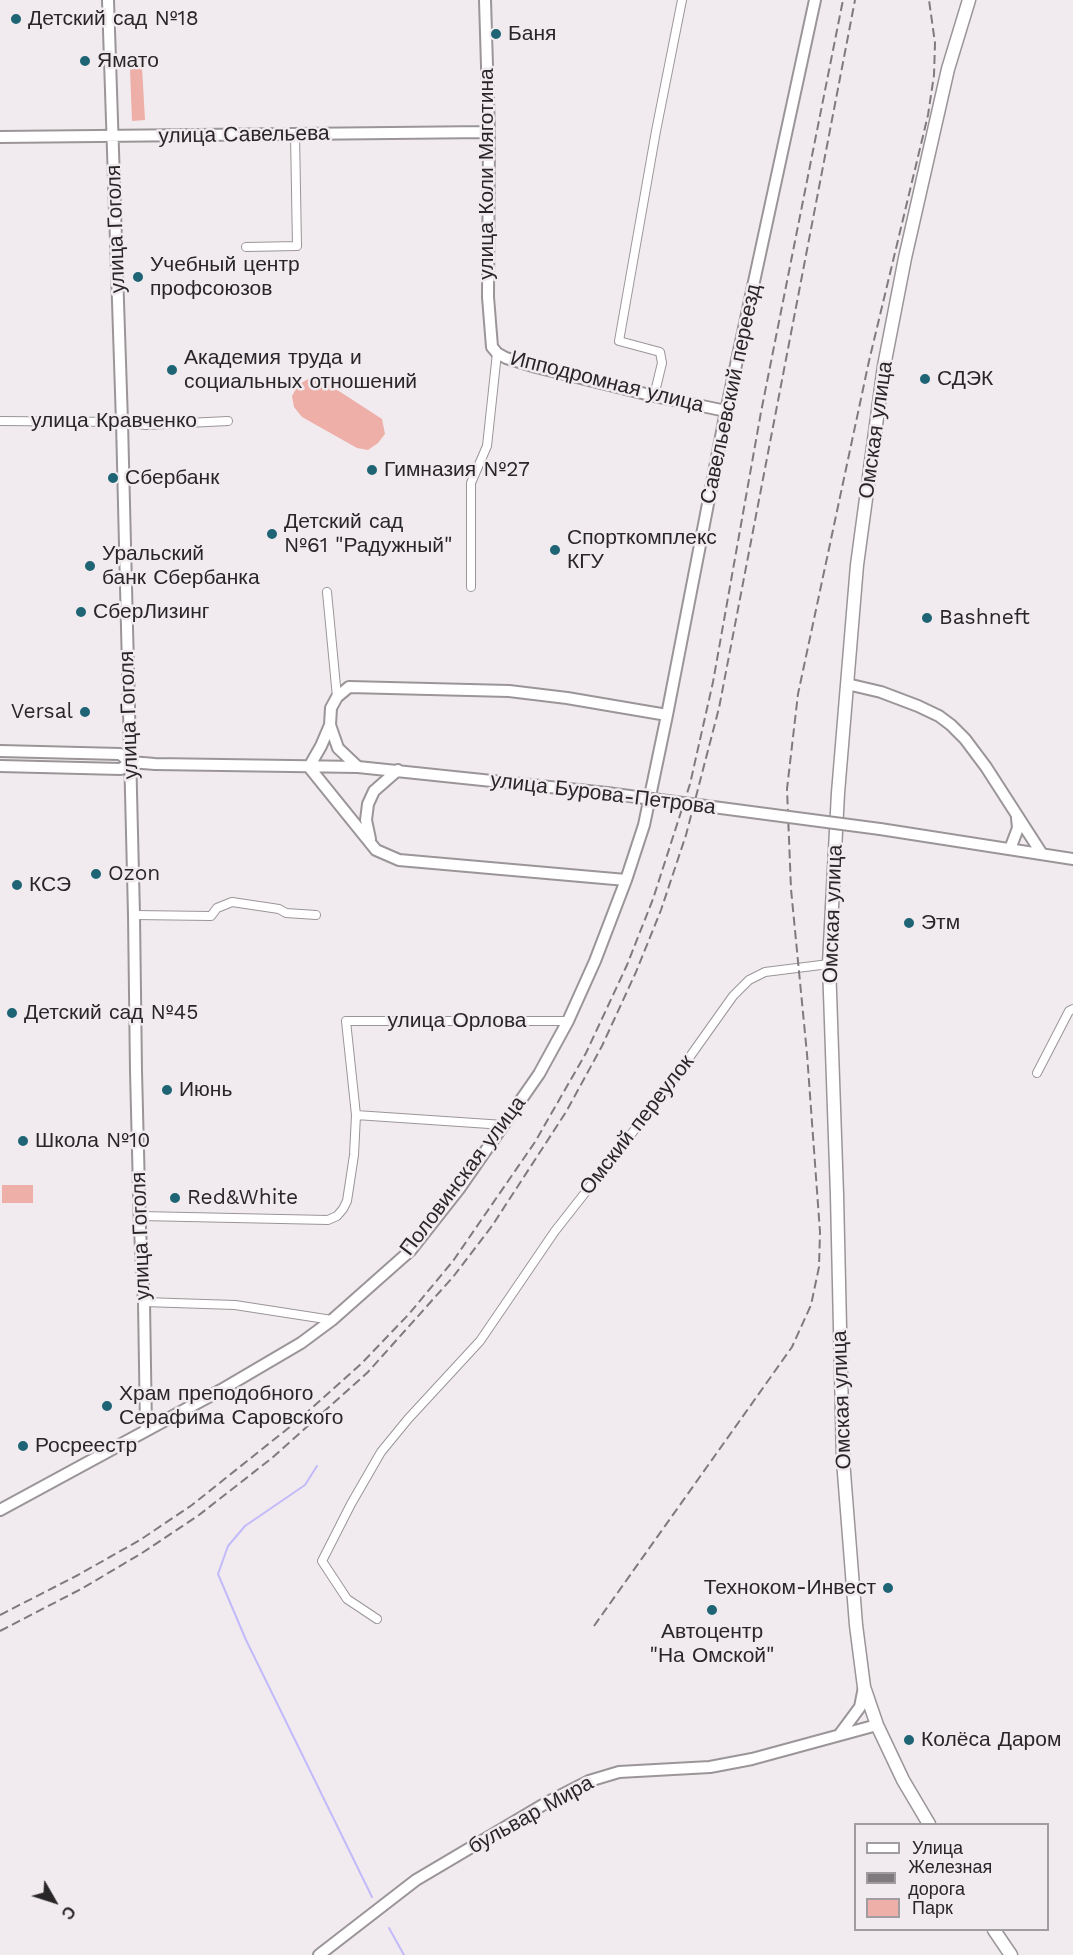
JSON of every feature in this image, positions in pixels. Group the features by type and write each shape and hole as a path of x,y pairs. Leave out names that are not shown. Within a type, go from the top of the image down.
{"main road":[{"name":"улица Гоголя","path":"108,0 122,422 146,1429"},
{"name":"улица Коли Мяготина","path":"485,0 489,132 488,297 494,350"},
{"name":"Савельевский переезд","path":"644,825 726,411 815,0"},
{"name":"Омская улица","path":"928,1823 903,1780 877,1725 864,1687 856,1625 843,1460 829,964 837,804 857,565 884,366 905,258 948,69 969,0"},
{"name":"улица Савельева","path":"0,137 489,132"},
{"name":"Ипподромная улица","path":"494,350 536,367 726,411"},
{"path":"847,684 918,706 939,716 951,725 986,767 1042,854"},
{"path":"626,880 399,860 376,850 309,767 330,725 331,708 336,697 349,687 507,691 567,698 667,715"},
{"path":"330,725 338,748 358,767"},
{"name":"улица Бурова-Петрова","path":"0,751 120,754 130,762 358,767 398,770 607,793 880,829 1073,859"},
{"name":"улица Бурова-Петрова","path":"0,766 121,769 130,762"},
{"path":"370,843 366,820 368,804 374,791 398,770"},
{"path":"1010,849 1018,828 1017,817"},
{"name":"Половинская улица","path":"0,1510 221,1390 301,1343 332,1320 411,1250 459,1188 539,1074 568,1021 595,961 644,825"},
{"path":"840,1735 860,1707 864,1687"},
{"name":"бульвар Мира","path":"319,1955 416,1880 546,1803 589,1781 619,1772 710,1767 752,1759 877,1725"},
{"path":"995,1931 1011,1955"}],"street":[{"path":"654,396 662,363 660,352 619,341 682,0"},
{"path":"246,247 297,246 295,134"},
{"name":"улица Коли Мяготина","path":"471,587 471,483 487,447 494,350"},
{"name":"улица Кравченко","path":"0,421 146,424 228,421"},
{"path":"327,592 336,697"},
{"path":"134,915 211,916 218,908 232,902 279,909 286,913 316,915"},
{"name":"Омский переулок","path":"377,1619 347,1599 322,1561 381,1452 408,1419 480,1341 555,1231 669,1086 733,996 749,980 765,972 829,964"},
{"path":"1037,1073 1073,1009"},
{"name":"улица Орлова","path":"356,1115 345,1021 568,1021"},
{"path":"140,1216 328,1220 338,1216 344,1209 354,1155 356,1115 504,1125"},
{"path":"144,1302 235,1305 332,1320"}],"green space":[{"path":"142,67 145,120 132,121 130,69"},
{"path":"308,379 317,379 328,384 382,419 385,434 378,443 368,450 357,448 302,417 294,407 292,396 298,385"},
{"path":"2,1185 33,1185 33,1203 2,1203"}],"waterway":[{"path":"317,1466 305,1485 245,1526 228,1546 218,1574 246,1640 372,1897"},
{"path":"389,1928 404,1955"}],"railway":[{"path":"0,1615 140,1540 192,1505 296,1422 362,1363 409,1314 453,1261 535,1142 586,1053 627,965 653,899 690,784 713,682 761,412 843,0"},
{"path":"0,1631 83,1588 142,1553 199,1515 272,1458 368,1372 453,1277 492,1226 566,1112 602,1046 661,910 686,835 719,708 855,0"},
{"path":"594,1626 792,1347 811,1305 819,1267 820,1232 807,1054 791,889 787,789 798,694 869,361 928,115 934,75 935,43 929,0"}],"place":[{"name":"Детский сад №18","path":"16,19"},
{"name":"Баня","path":"496,34"},
{"name":"Ямато","path":"85,61"},
{"name":"Учебный центр профсоюзов","path":"138,277"},
{"name":"Академия труда и социальных отношений","path":"172,370"},
{"name":"СДЭК","path":"925,379"},
{"name":"Гимназия №27","path":"372,470"},
{"name":"Сбербанк","path":"113,478"},
{"name":"Детский сад №61 \"Радужный\"","path":"272,534"},
{"name":"Спорткомплекс КГУ","path":"555,550"},
{"name":"Уральский банк Сбербанка","path":"90,566"},
{"name":"СберЛизинг","path":"81,612"},
{"name":"Bashneft","path":"927,618"},
{"name":"Versal","path":"85,712"},
{"name":"Ozon","path":"96,874"},
{"name":"КСЭ","path":"17,885"},
{"name":"Этм","path":"909,923"},
{"name":"Детский сад №45","path":"12,1013"},
{"name":"Июнь","path":"167,1090"},
{"name":"Школа №10","path":"23,1141"},
{"name":"Red&White","path":"175,1198"},
{"name":"Храм преподобного Серафима Саровского","path":"107,1406"},
{"name":"Росреестр","path":"23,1446"},
{"name":"Техноком-Инвест","path":"888,1588"},
{"name":"Автоцентр \"На Омской\"","path":"712,1610"},
{"name":"Колёса Даром","path":"909,1740"}]}
